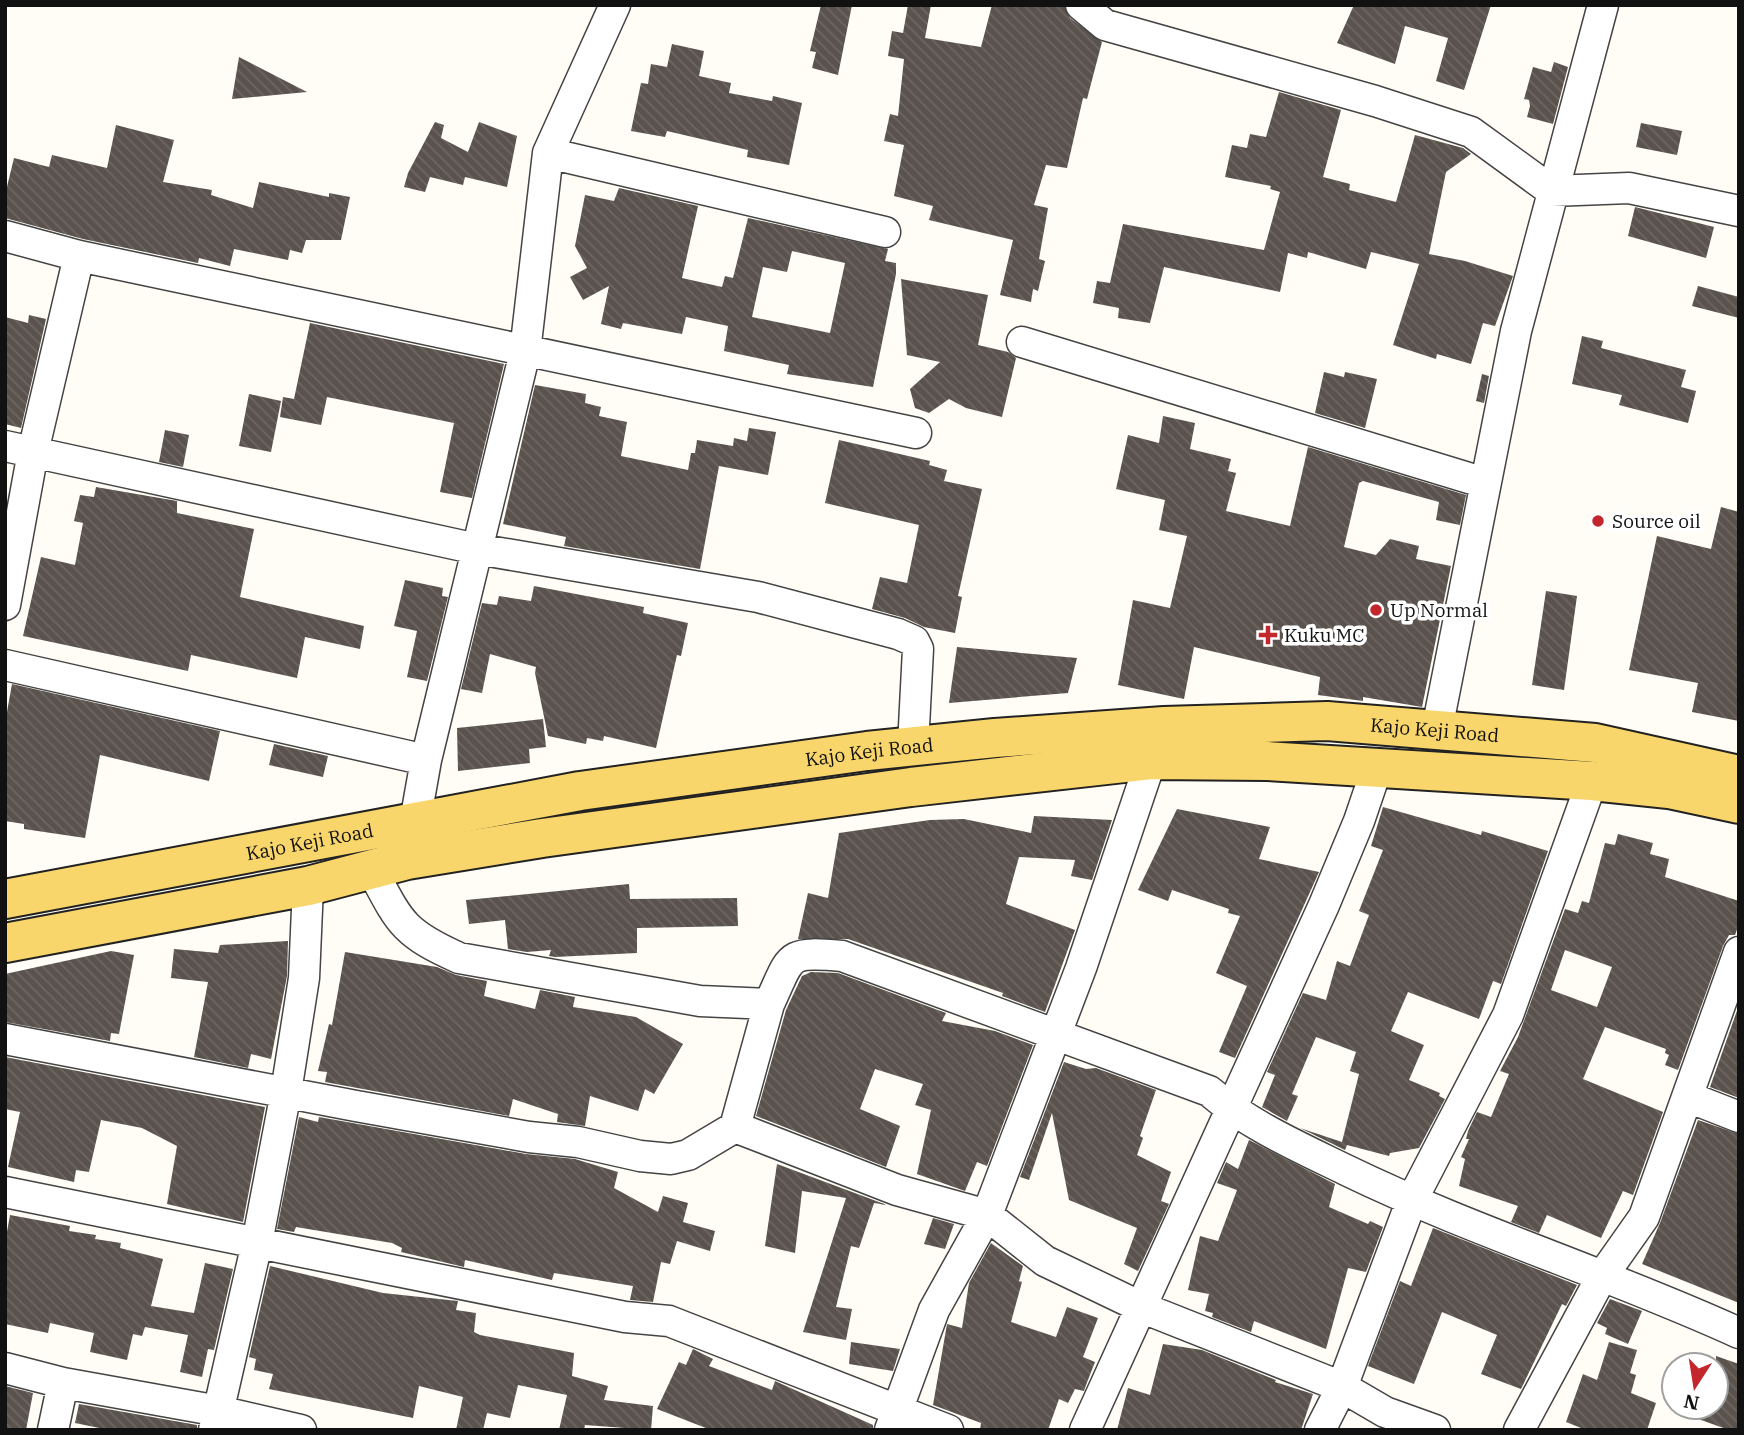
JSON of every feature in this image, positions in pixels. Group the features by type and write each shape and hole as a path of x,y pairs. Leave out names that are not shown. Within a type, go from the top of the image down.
{"main road":[{"name":"Kajo Keji Road","path":"5,899 580,791 995,737 1164,726 1327,721 1595,743 1739,775"},
{"name":"Kajo Keji Road","path":"5,943 308,886 407,860 661,820 1151,760 1267,761 1592,781 1669,789 1739,804"}],"street":[{"path":"415,822 426,760 525,352 548,153 615,5"},
{"path":"1081,5 1471,132 1552,191 1629,188 1739,211"},
{"path":"1437,729 1516,331 1602,5"},
{"path":"548,153 885,232"},
{"path":"5,236 79,256 916,433"},
{"path":"5,605 19,449 79,256"},
{"path":"1022,342 1485,482"},
{"path":"19,449 477,549 758,597 914,641 918,649 913,746"},
{"path":"5,665 426,760"},
{"path":"992,778 995,737"},
{"path":"895,1420 934,1310 987,1215 1056,1036 1151,760"},
{"path":"1085,1430 1143,1308 1230,1109 1324,905 1359,821 1377,768"},
{"path":"1320,1430 1342,1387 1411,1202 1508,1015 1592,781"},
{"path":"372,870 398,921 425,943 459,958 700,1001 769,1004"},
{"path":"216,1420 257,1242 286,1092 304,978 308,886"},
{"path":"1519,1430 1601,1278 1644,1217 1739,952"},
{"path":"5,1038 286,1092 659,1158 688,1155 735,1127 769,1004 788,961 800,953 842,956 1209,1091 1230,1109 1278,1137 1411,1202 1739,1333"},
{"path":"1688,1097 1739,1117"},
{"path":"735,1127 897,1190 987,1215 1045,1261 1143,1308 1342,1387 1385,1412 1435,1430"},
{"path":"5,1192 625,1317 669,1321 895,1420 948,1430"},
{"path":"5,1368 216,1420 301,1430"},
{"path":"53,1430 63,1383"}],"building":[{"path":"821,5 852,5 838,75 812,68 816,52 810,51"},
{"path":"908,5 931,5 925,38 981,47 992,5 1064,5 1070,18 1102,42 1087,99 1083,98 1067,168 1046,165 1034,205 1048,208 1039,259 1045,261 1038,291 1033,289 1031,302 1000,295 1013,240 929,220 933,206 894,196 904,145 884,141 890,114 898,116 904,59 888,56 892,31 903,33"},
{"path":"1354,5 1491,5 1464,90 1436,81 1448,38 1405,26 1395,64 1337,43"},
{"path":"672,44 704,51 699,76 731,83 729,93 772,101 773,96 802,103 789,165 747,157 748,150 667,131 665,137 631,131 641,83 648,84 651,64 667,67"},
{"path":"239,57 307,92 232,99"},
{"path":"1554,62 1568,67 1553,124 1527,117 1529,100 1524,99 1533,67 1551,72"},
{"path":"1279,92 1341,110 1323,177 1350,184 1349,190 1396,202 1415,135 1463,148 1471,154 1446,172 1429,254 1465,261 1513,276 1495,326 1483,323 1471,364 1437,354 1436,359 1393,345 1419,264 1371,252 1366,269 1308,252 1307,258 1288,253 1280,292 1164,267 1150,323 1118,318 1119,308 1093,303 1097,281 1110,283 1123,224 1264,250 1280,192 1270,189 1271,186 1225,177 1232,145 1247,148 1250,134 1266,137"},
{"path":"435,122 444,125 441,138 468,152 479,122 517,136 507,187 465,177 463,185 430,177 425,192 404,187 408,173"},
{"path":"1641,123 1682,131 1677,155 1636,147"},
{"path":"116,125 174,140 163,182 212,190 211,195 253,208 259,182 329,197 329,193 350,197 341,240 306,240 302,253 290,250 288,260 234,249 230,266 199,258 198,263 83,239 5,218 5,195 14,158 49,167 52,155 107,168"},
{"path":"619,188 698,206 682,278 722,287 725,276 733,278 748,218 888,249 885,261 896,263 896,274 873,387 787,374 789,365 724,351 728,326 686,317 682,334 623,323 621,329 601,324 609,286 583,300 570,277 587,268 575,246 585,195 614,201","holes":["792,251 845,263 830,333 752,317 763,267 787,272"]},
{"path":"1635,207 1714,227 1706,258 1628,236"},
{"path":"901,279 988,295 978,345 1008,352 1016,358 1002,417 966,408 949,399 929,413 915,408 910,389 940,362 907,355"},
{"path":"1698,286 1739,297 1739,318 1692,306"},
{"path":"29,315 46,319 21,428 5,424 5,317 28,323"},
{"path":"310,323 504,364 472,498 440,492 454,423 327,397 321,425 280,417 283,397 294,399"},
{"path":"1582,336 1603,341 1601,348 1686,370 1681,387 1696,391 1688,423 1619,405 1622,395 1572,384"},
{"path":"1324,372 1344,377 1345,372 1377,379 1365,428 1315,413"},
{"path":"1482,374 1489,376 1484,403 1476,401"},
{"path":"535,385 586,394 585,403 601,407 599,416 627,422 621,456 688,470 697,440 733,446 734,438 747,441 749,428 776,432 768,475 719,466 700,569 564,546 566,537 503,524"},
{"path":"249,394 281,401 271,452 239,446"},
{"path":"1163,416 1195,423 1190,449 1231,459 1228,471 1236,473 1226,511 1290,526 1308,447 1466,495 1460,525 1436,520 1439,502 1363,481 1359,483 1344,547 1376,555 1390,539 1419,546 1416,559 1451,566 1422,707 1363,697 1363,701 1318,695 1320,677 1194,647 1184,699 1118,685 1133,600 1170,608 1187,536 1159,530 1165,500 1116,489 1128,435 1159,443"},
{"path":"165,430 189,435 183,467 159,462"},
{"path":"839,440 930,461 929,465 947,470 944,481 982,489 958,596 962,597 955,633 924,627 905,618 872,609 880,577 907,583 919,525 825,503"},
{"path":"96,487 177,501 177,513 254,529 240,597 364,626 360,649 305,637 297,678 191,655 188,671 23,636 41,557 75,565 83,523 74,521 80,495 94,497"},
{"path":"1721,507 1739,512 1739,721 1692,712 1698,683 1629,670 1657,536 1711,549"},
{"path":"405,580 443,588 442,596 448,597 427,681 407,677 417,631 394,626"},
{"path":"534,586 644,607 643,613 688,623 681,656 677,655 656,748 604,736 603,741 587,738 586,744 548,736 536,667 490,654 482,693 461,689 482,603 497,605 499,596 531,601"},
{"path":"1546,591 1577,596 1564,690 1532,685"},
{"path":"957,647 1077,658 1068,693 949,703"},
{"path":"12,684 220,731 209,781 100,755 85,838 24,829 24,824 5,821 5,723"},
{"path":"543,719 546,747 529,749 530,763 458,771 457,728"},
{"path":"274,744 328,756 323,777 269,765"},
{"path":"1383,807 1481,835 1482,831 1548,851 1501,984 1493,981 1479,1019 1408,992 1391,1031 1424,1045 1409,1080 1440,1093 1439,1096 1445,1099 1419,1148 1390,1153 1389,1156 1347,1145 1345,1150 1300,1128 1342,1142 1359,1074 1350,1071 1356,1052 1316,1037 1292,1094 1298,1096 1287,1121 1262,1107 1275,1075 1267,1072 1303,993 1326,1000 1337,961 1350,966 1369,915 1359,911 1383,850 1371,846"},
{"path":"1177,809 1270,827 1259,859 1319,872 1235,1058 1219,1052 1247,986 1216,973 1240,916 1228,913 1229,909 1172,890 1168,901 1138,890"},
{"path":"1034,816 1112,820 1092,880 1071,876 1075,860 1019,857 1006,904 1075,930 1045,1012 1002,996 1003,993 848,939 798,939 808,893 828,898 839,833 930,820 964,819 1031,833"},
{"path":"1618,834 1653,843 1650,854 1669,859 1665,877 1739,901 1739,924 1735,935 1729,935 1723,946 1678,1070 1665,1065 1669,1055 1665,1053 1666,1049 1605,1027 1583,1079 1663,1112 1633,1195 1623,1191 1601,1238 1547,1215 1539,1233 1511,1222 1518,1206 1459,1186 1465,1159 1461,1157 1469,1139 1466,1139 1468,1131 1477,1112 1491,1117 1509,1074 1500,1071 1518,1037 1565,909 1578,913 1582,901 1589,903 1605,843 1615,845","holes":["1565,950 1612,967 1597,1007 1551,990"]},
{"path":"629,884 630,899 737,898 738,926 637,928 637,953 555,957 549,956 551,950 527,952 508,949 505,920 469,924 466,900"},
{"path":"288,941 287,976 271,1059 251,1054 248,1068 194,1057 208,982 171,978 174,949 218,953 220,945"},
{"path":"111,951 134,955 119,1034 111,1033 110,1041 5,1022 5,974"},
{"path":"345,952 437,967 456,975 487,981 484,996 535,1009 540,990 575,997 573,1007 636,1017 683,1044 654,1094 645,1089 638,1111 590,1096 585,1126 557,1122 558,1114 513,1099 509,1116 325,1082 327,1072 318,1071 329,1024 332,1025"},
{"path":"811,972 838,973 946,1013 942,1021 995,1031 1033,1045 987,1166 977,1162 965,1191 917,1174 931,1110 915,1105 923,1084 875,1069 860,1109 900,1126 886,1167 756,1116 786,1010 802,976"},
{"path":"1739,1005 1739,1098 1710,1087"},
{"path":"5,1057 265,1107 243,1222 167,1204 177,1146 142,1128 101,1120 89,1172 76,1170 74,1182 8,1167 20,1112 5,1109"},
{"path":"1064,1062 1086,1069 1096,1068 1156,1090 1140,1136 1143,1138 1137,1155 1171,1172 1161,1201 1169,1204 1138,1271 1124,1264 1137,1228 1069,1200 1052,1113 1029,1180 1020,1177"},
{"path":"299,1117 318,1122 319,1117 526,1154 575,1159 618,1172 614,1188 658,1212 663,1196 688,1203 683,1222 715,1231 710,1251 677,1241 670,1264 661,1262 653,1302 630,1300 633,1286 554,1273 552,1280 465,1260 464,1267 401,1252 402,1248 392,1243 296,1227 294,1232 277,1229"},
{"path":"1698,1120 1739,1134 1739,1303 1642,1264"},
{"path":"1249,1140 1335,1184 1329,1207 1368,1224 1370,1221 1383,1227 1366,1272 1348,1268 1326,1349 1254,1321 1251,1332 1212,1317 1213,1313 1205,1311 1209,1294 1188,1290 1200,1236 1218,1241 1237,1190 1217,1183 1226,1162 1238,1169"},
{"path":"777,1164 887,1205 874,1203 859,1248 851,1246 836,1307 852,1309 846,1340 803,1332 846,1198 802,1191 795,1253 765,1246"},
{"path":"10,1215 70,1226 69,1231 96,1235 95,1239 121,1243 120,1248 163,1259 151,1306 194,1313 205,1263 233,1269 214,1350 208,1349 202,1377 180,1372 188,1335 145,1327 142,1336 133,1334 127,1360 90,1352 94,1333 50,1323 48,1333 5,1324 5,1243"},
{"path":"933,1218 954,1224 945,1249 924,1244"},
{"path":"1433,1228 1577,1285 1566,1306 1562,1304 1521,1389 1481,1374 1497,1335 1442,1312 1414,1384 1368,1366 1400,1281 1411,1286"},
{"path":"991,1243 1023,1266 1019,1281 1022,1282 1011,1322 1056,1337 1067,1307 1098,1318 1083,1357 1095,1362 1084,1391 1075,1389 1068,1403 1059,1399 1048,1430 980,1430 981,1423 933,1405 947,1324 962,1328 969,1283"},
{"path":"270,1266 383,1293 458,1301 456,1310 476,1313 474,1332 480,1335 574,1353 572,1376 608,1386 604,1400 653,1406 651,1430 585,1425 584,1430 559,1430 567,1395 518,1385 510,1418 487,1413 483,1430 456,1430 463,1397 419,1386 413,1418 269,1389 273,1374 254,1370 256,1359 249,1357"},
{"path":"1610,1299 1642,1311 1628,1344 1605,1334 1607,1328 1597,1323"},
{"path":"851,1342 900,1349 893,1371 849,1364"},
{"path":"1609,1342 1637,1350 1630,1373 1636,1375 1631,1393 1656,1403 1647,1430 1586,1430 1566,1422 1583,1374 1597,1380"},
{"path":"1163,1344 1202,1350 1276,1380 1275,1382 1313,1394 1301,1430 1117,1430 1128,1388 1150,1395"},
{"path":"693,1349 713,1359 709,1366 772,1390 775,1381 873,1425 873,1430 711,1430 657,1409 679,1362 686,1365"},
{"path":"1730,1361 1739,1364 1739,1430 1729,1430 1704,1421 1730,1421"},
{"path":"5,1386 33,1393 26,1430 5,1430"},
{"path":"79,1404 197,1425 197,1430 109,1430 75,1423"}],"place":[{"name":"Source oil","path":"1598,521"},
{"name":"Up Normal","path":"1376,610"},
{"name":"Kuku MC","path":"1268,635"}]}
